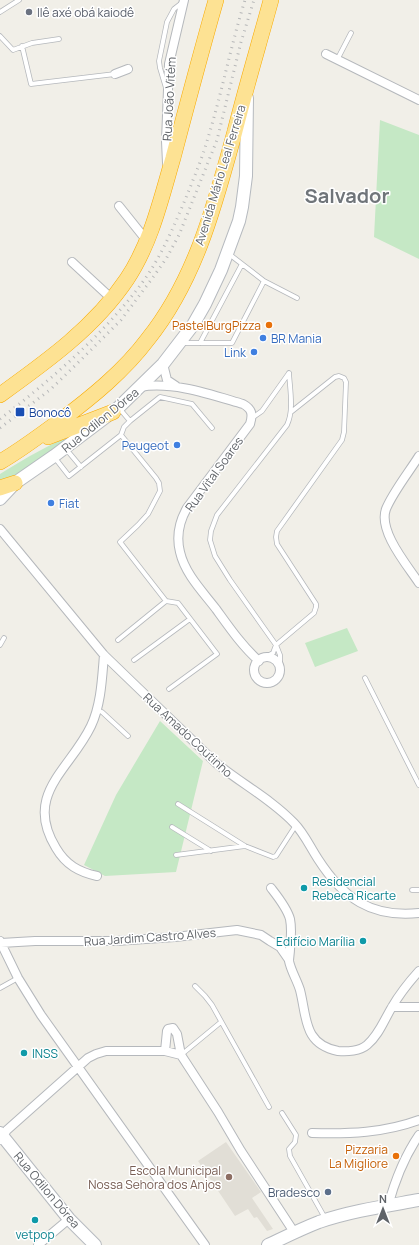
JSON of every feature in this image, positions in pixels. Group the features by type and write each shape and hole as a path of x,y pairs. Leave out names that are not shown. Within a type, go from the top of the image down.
{"highway":[{"path":"0,395 52,356 90,322 112,298 136,264 147,241 168,176 216,0"},
{"name":"Avenida Mário Leal Ferreira","path":"0,462 81,405 112,379 149,339 164,317 191,268 204,238 222,180 271,0"},
{"path":"23,447 116,410"},
{"path":"0,488 15,483"}],"street":[{"name":"Rua João Vitém","path":"168,176 166,141 169,64 179,16 184,0"},
{"path":"326,54 419,100"},
{"path":"115,74 128,70"},
{"name":"Rua Odilon Dórea","path":"0,499 15,483 116,410 163,364 193,325 205,304 228,252 239,221 246,176 248,83"},
{"path":"119,206 147,241"},
{"path":"72,262 112,298"},
{"path":"163,364 167,380 178,387"},
{"path":"140,387 150,385 178,387 243,404 249,407 252,413 252,418"},
{"name":"Rua Vital Soares","path":"252,418 247,429 187,508 178,529 178,540 180,552 190,575 245,648 260,660"},
{"path":"419,456 390,502 385,516 385,525 388,535 419,583"},
{"name":"Rua Amado Coutinho","path":"0,529 104,655 216,763 283,812 296,824 329,875 343,890 359,903 373,910 393,913 419,913"},
{"path":"97,876 84,874 72,867 62,857 53,844 45,815 49,790 55,778 90,727 97,710 104,655"},
{"path":"271,658 275,660 280,667 280,672 276,679 269,683 260,681 255,674 256,665 260,660 271,658"},
{"path":"271,888 284,906 289,918 292,932 289,960 300,990 309,1028 314,1038 320,1044 330,1049 342,1052 355,1051 365,1047 373,1040 392,1007 419,971"},
{"name":"Rua Jardim Castro Alves","path":"0,942 86,942 138,940 237,930 261,935 280,948 289,960"},
{"path":"0,942 18,978 41,1015 205,1245"},
{"path":"392,1007 419,1007"},
{"path":"165,1051 167,1031 168,1029 173,1028 177,1034 181,1055 294,1232"},
{"path":"1,1137 78,1066 96,1054 106,1051 165,1051 181,1055"},
{"path":"312,1133 359,1133 380,1131 419,1120"},
{"path":"388,1206 394,1184 403,1161 419,1135"},
{"name":"Rua Odilon Dórea","path":"1,1137 69,1219 95,1245"},
{"path":"268,1245 294,1232 326,1220 347,1214 419,1200"},
{"path":"38,1245 69,1219"}],"lane":[{"path":"0,12 19,0"},
{"path":"337,60 351,33"},
{"path":"0,36 13,50 32,43 59,39"},
{"path":"22,46 31,84 115,74"},
{"path":"228,252 264,281 297,298"},
{"path":"200,343 242,264"},
{"path":"180,343 232,343 264,281"},
{"path":"252,418 262,411 289,373 291,412 287,426 217,515 211,531 210,540 219,562 276,645 280,655 280,667"},
{"path":"260,660 273,653 276,645 314,613 316,607 316,604 277,544 276,537 277,531 342,440 344,432 346,382 344,378 340,376 335,377 291,412"},
{"path":"54,456 69,476 121,435 124,427 130,421 160,397 192,404 212,428"},
{"path":"116,410 130,421"},
{"path":"121,435 156,478 159,483 160,491 148,514 120,542 166,601 178,603 217,654 169,689"},
{"path":"66,447 81,467"},
{"path":"118,640 166,601"},
{"path":"134,660 190,619"},
{"path":"0,645 4,638"},
{"path":"366,678 419,785"},
{"path":"97,710 102,712 128,736"},
{"path":"178,804 245,846 275,857 296,824"},
{"path":"172,827 211,851"},
{"path":"176,855 245,846"},
{"path":"412,890 419,890"},
{"path":"0,988 18,978"},
{"path":"195,986 205,996 221,1022 269,1107"},
{"path":"181,1055 221,1022"},
{"path":"282,1113 296,1135 295,1142 289,1149 290,1156 326,1220"}],"shaded area":[{"name":"Escola Municipal Nossa Sehora dos Anjos","path":"226,1142 261,1192 252,1198 273,1229 267,1231 257,1217 254,1218 248,1209 235,1216 198,1161"}],"green space":[{"path":"380,120 419,135 419,259 374,237"},
{"path":"79,432 5,483 0,483 0,474 49,446"},
{"path":"347,628 358,651 315,667 305,643"},
{"path":"160,721 203,761 176,872 105,876 84,865 116,795"}],"railway":[{"path":"0,419 79,353 115,316 153,267 177,219 203,154 245,0"},
{"path":"0,428 51,389 121,320 166,259 179,235 217,140 241,42 254,0"}],"place":[{"name":"Ilê axé obá kaiodê","path":"29,12"},
{"name":"PastelBurgPizza","path":"269,325"},
{"name":"BR Mania","path":"263,338"},
{"name":"Link","path":"254,352"},
{"name":"Bonocô","path":"20,412"},
{"name":"Peugeot","path":"177,445"},
{"name":"Fiat","path":"51,503"},
{"name":"Residencial Rebeca Ricarte","path":"304,888"},
{"name":"Edifício Marília","path":"363,941"},
{"name":"INSS","path":"24,1053"},
{"name":"Pizzaria La Migliore","path":"396,1156"},
{"name":"Escola Municipal Nossa Sehora dos Anjos","path":"229,1177"},
{"name":"Bradesco","path":"328,1192"},
{"name":"vetpop","path":"35,1220"}],"district":[{"name":"Salvador","path":"347,195"}]}
